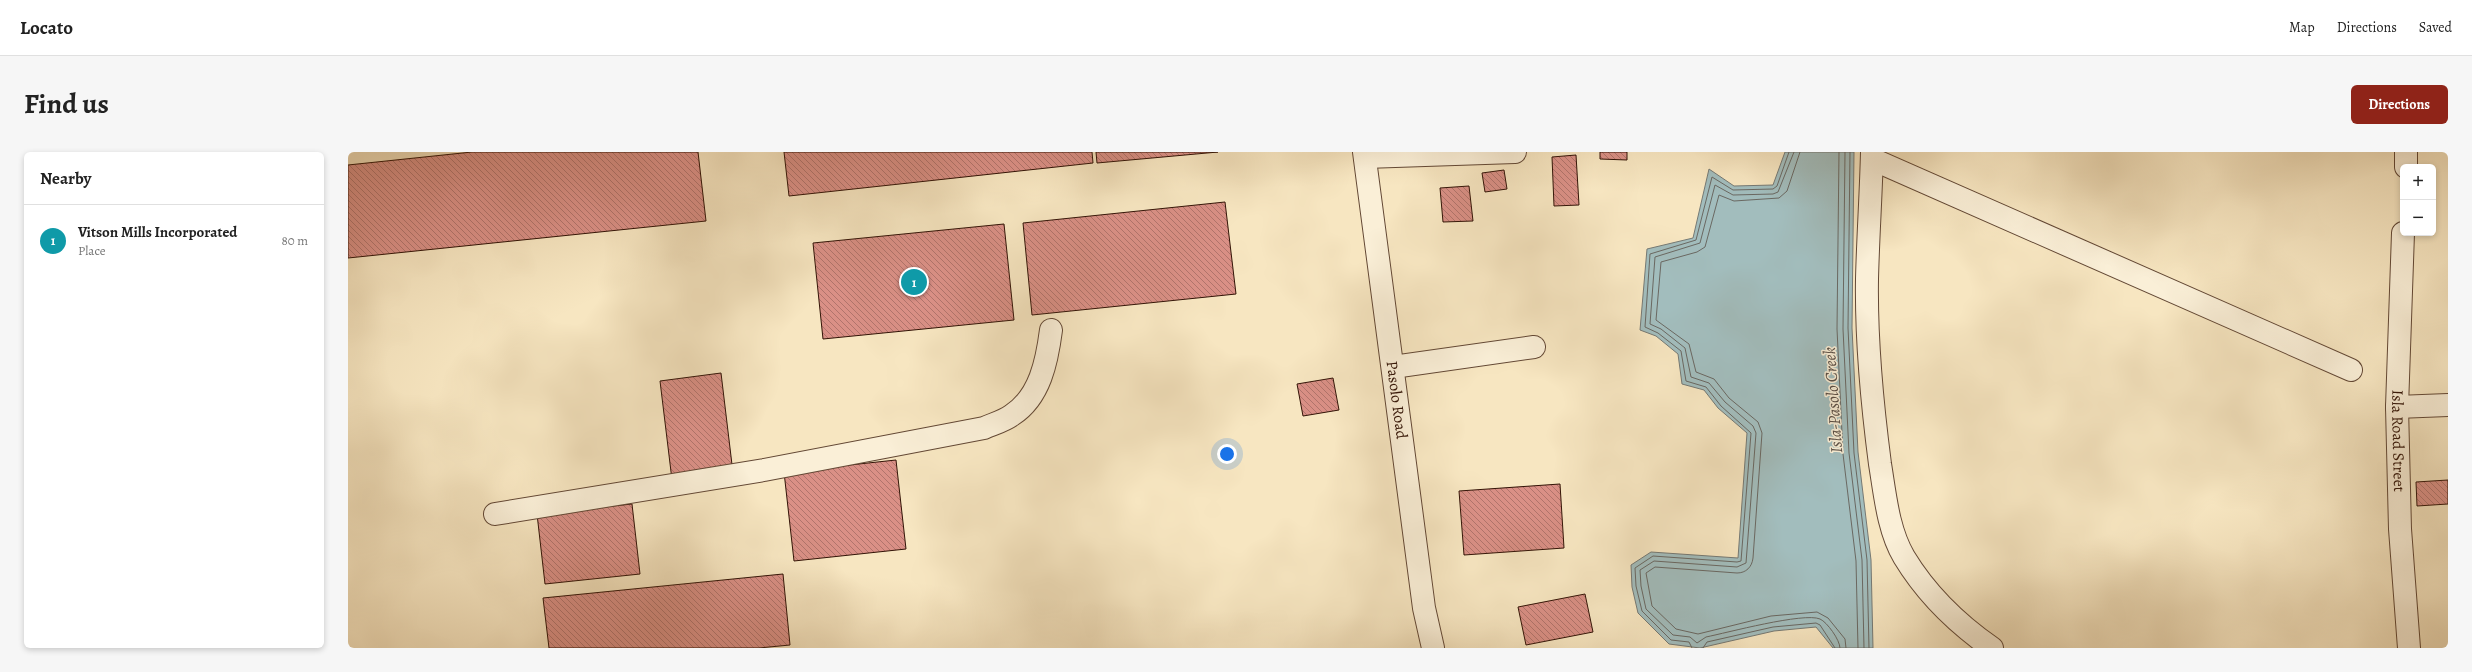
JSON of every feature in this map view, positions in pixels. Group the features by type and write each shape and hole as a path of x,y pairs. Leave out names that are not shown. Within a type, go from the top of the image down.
{"street":[{"path":"1364,155 1515,152"},
{"path":"2406,152 2406,164"},
{"name":"Pasolo Road","path":"1364,155 1424,608 1433,648"},
{"path":"1992,648 1959,625 1928,591 1904,556 1892,526 1875,428 1870,352 1867,280 1872,156 2351,370"},
{"name":"Isla Road Street","path":"2403,236 2397,407 2400,529 2409,648"},
{"path":"495,514 764,470 984,428 1012,415 1031,397 1047,361 1051,330"},
{"path":"1393,367 1534,347"},
{"path":"2397,407 2448,405"}],"water":[{"name":"Isla-Pasolo Creek","path":"1785,152 1854,152 1852,328 1858,452 1871,560 1873,648 1833,648 1816,627 1774,631 1700,648 1669,644 1638,613 1632,587 1631,565 1651,552 1738,558 1747,433 1718,408 1704,390 1682,384 1678,354 1656,336 1640,330 1647,249 1693,238 1709,169 1734,186 1773,185"}],"building":[{"path":"472,152 698,152 706,221 348,258 348,165"},
{"path":"784,152 1092,152 1093,163 789,196"},
{"path":"1096,152 1218,152 1097,163"},
{"path":"1600,152 1627,152 1627,160 1600,159"},
{"path":"1576,155 1579,205 1554,206 1552,157"},
{"path":"1504,170 1507,189 1485,192 1482,173"},
{"path":"1469,186 1473,221 1443,222 1440,188"},
{"path":"1225,202 1236,294 1032,315 1023,223"},
{"path":"1004,224 1014,320 823,339 813,243"},
{"path":"721,373 733,473 672,480 660,381"},
{"path":"1333,378 1339,410 1303,416 1297,384"},
{"path":"896,460 906,549 794,561 784,472"},
{"path":"2448,480 2448,504 2417,506 2416,482"},
{"path":"1560,484 1564,548 1464,555 1459,491"},
{"path":"632,504 640,574 545,584 537,514"},
{"path":"783,574 790,645 759,648 549,648 543,598"},
{"path":"1585,594 1593,632 1526,645 1518,607"}],"place":[{"name":"Vitson Mills Incorporated","path":"914,282"}]}
